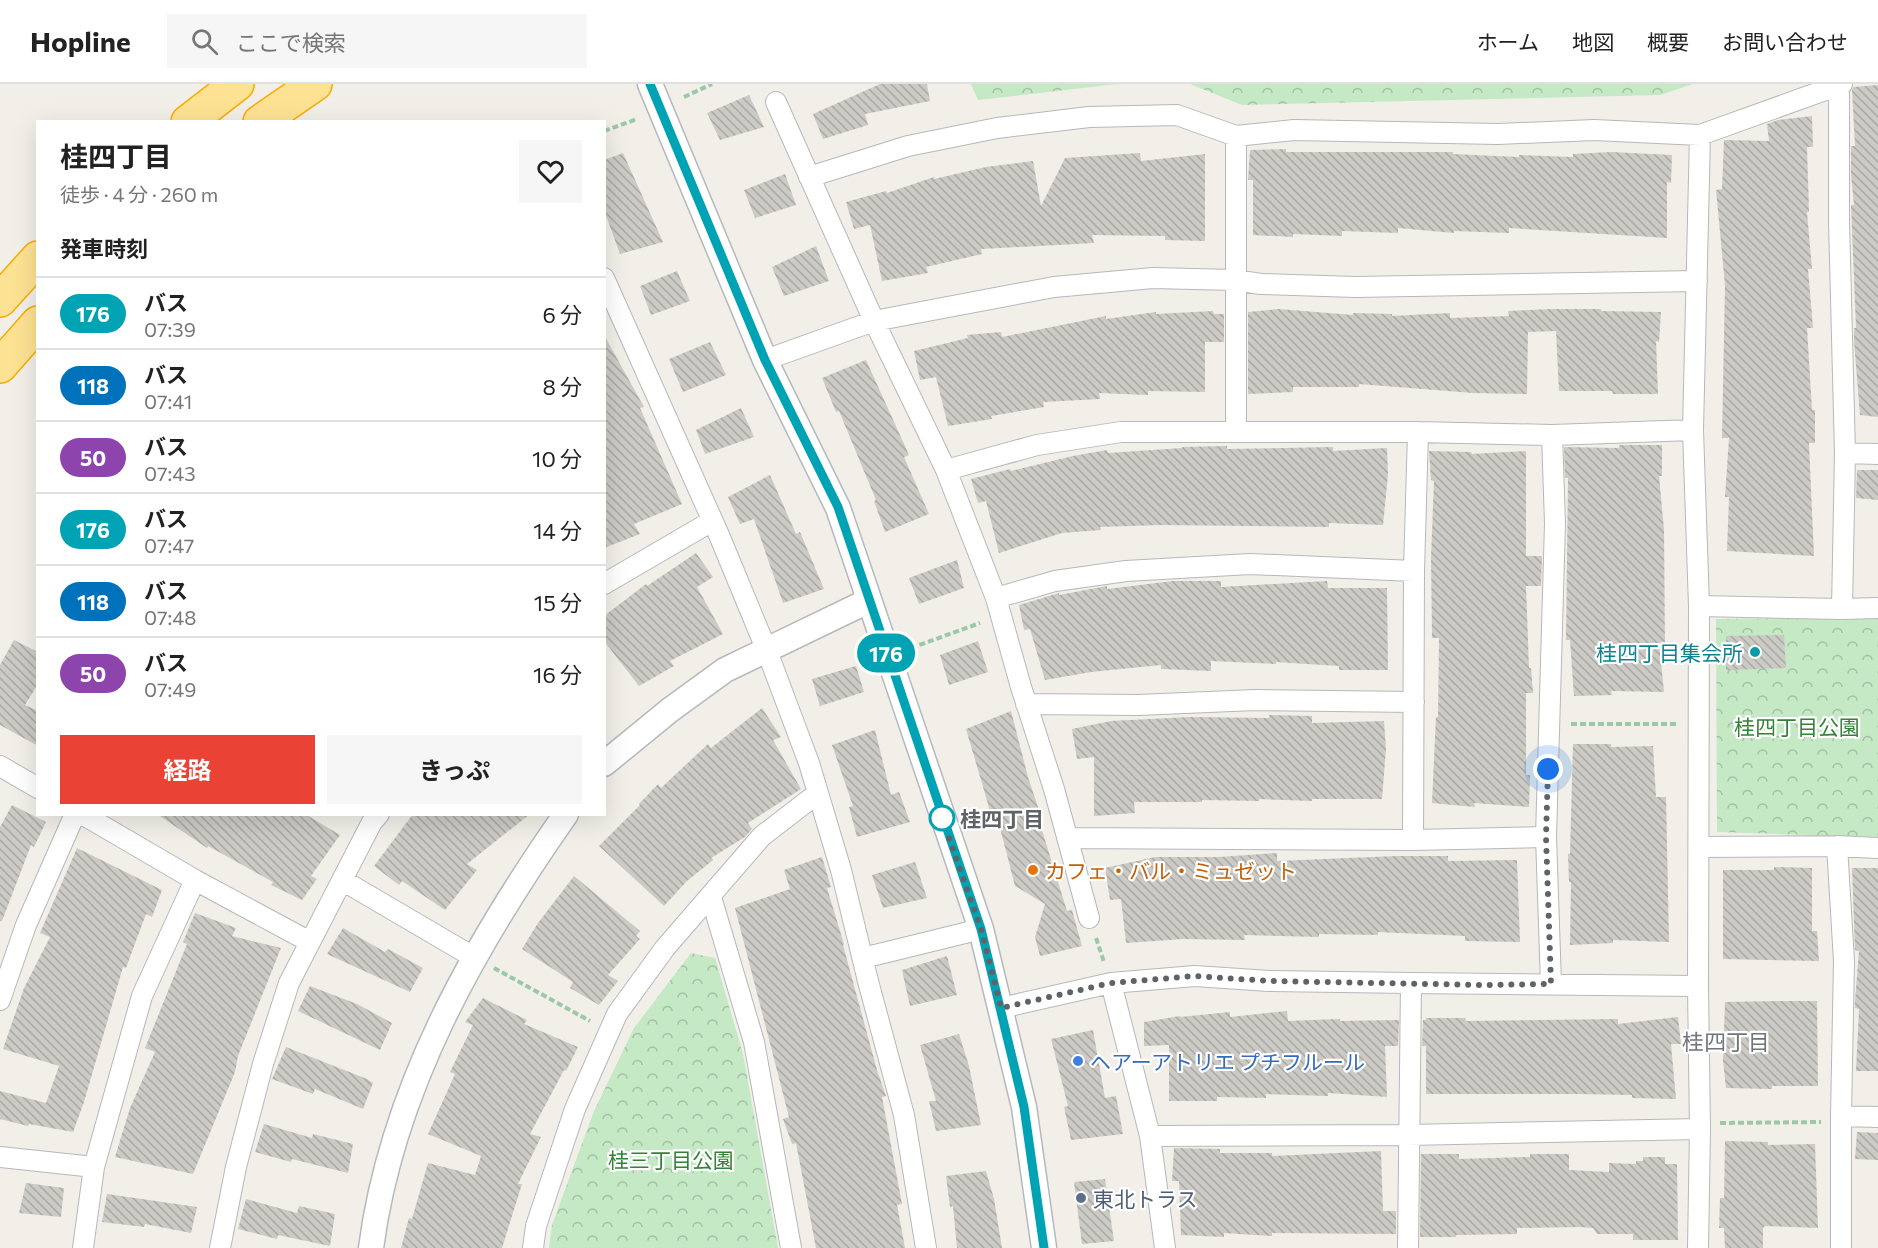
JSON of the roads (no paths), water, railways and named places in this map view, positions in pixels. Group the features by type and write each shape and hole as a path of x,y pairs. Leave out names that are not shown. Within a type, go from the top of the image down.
{"highway":[{"path":"191,120 237,84"},
{"path":"264,120 315,84"},
{"path":"0,300 36,260"},
{"path":"0,366 36,326"}],"street":[{"path":"650,84 765,360 838,507 981,929 1024,1107 1044,1248"},
{"path":"809,177 908,146 997,128 1089,117 1177,115 1236,136 1294,130 1498,134 1594,130 1700,135 1840,85 1839,221 1845,453 1842,609"},
{"path":"776,102 874,321 946,470 998,607 1054,789 1089,918"},
{"path":"1698,1248 1700,1129 1699,606 1693,430 1700,135"},
{"path":"1236,136 1234,280 1236,431"},
{"path":"765,360 874,321 1054,287 1153,278 1355,287 1697,281"},
{"path":"606,282 767,651 809,763 841,870 904,1115 926,1248"},
{"path":"946,470 1037,445 1121,432 1418,432 1552,435 1693,430"},
{"path":"1413,840 1414,571 1418,432"},
{"path":"1551,984 1546,837 1555,523 1552,435"},
{"path":"1845,453 1878,454"},
{"path":"606,583 712,521"},
{"path":"998,607 1055,580 1138,571 1250,564 1414,571"},
{"path":"606,762 670,710 725,670 868,601"},
{"path":"1699,606 1878,608"},
{"path":"1026,704 1138,705 1256,700 1414,702"},
{"path":"0,766 36,787"},
{"path":"533,1248 536,1226 575,1109 617,1014 665,948 762,836 818,793"},
{"path":"0,1000 26,925 74,816"},
{"path":"85,816 195,880 310,942"},
{"path":"371,1248 391,1152 417,1073 444,1013 496,921 565,816"},
{"path":"220,1248 236,1167 263,1064 289,983 342,880 370,817"},
{"path":"1068,838 1413,840 1546,837"},
{"path":"1837,846 1844,961 1841,1248"},
{"path":"1699,847 1878,848"},
{"path":"83,1248 94,1167 142,996 195,880"},
{"path":"342,880 475,958"},
{"path":"711,897 754,1042 791,1248"},
{"path":"863,958 981,929"},
{"path":"1001,1008 1111,983 1195,976 1269,981 1698,986"},
{"path":"1111,983 1150,1136 1165,1248"},
{"path":"1408,1248 1411,983"},
{"path":"1841,1116 1878,1117"},
{"path":"1150,1136 1408,1135 1700,1129"},
{"path":"0,1157 94,1167"}],"place":[{"name":"桂四丁目集会所","path":"1755,652"},
{"name":"桂四丁目","path":"942,818"},
{"name":"カフェ・バル・ミュゼット","path":"1033,870"},
{"name":"ヘアーアトリエ プチフルール","path":"1078,1061"},
{"name":"東北トラス","path":"1081,1198"}],"district":[{"name":"桂四丁目","path":"1726,1041"}],"park label":[{"name":"桂四丁目公園","path":"1797,726"},
{"name":"桂三丁目公園","path":"671,1159"}]}
